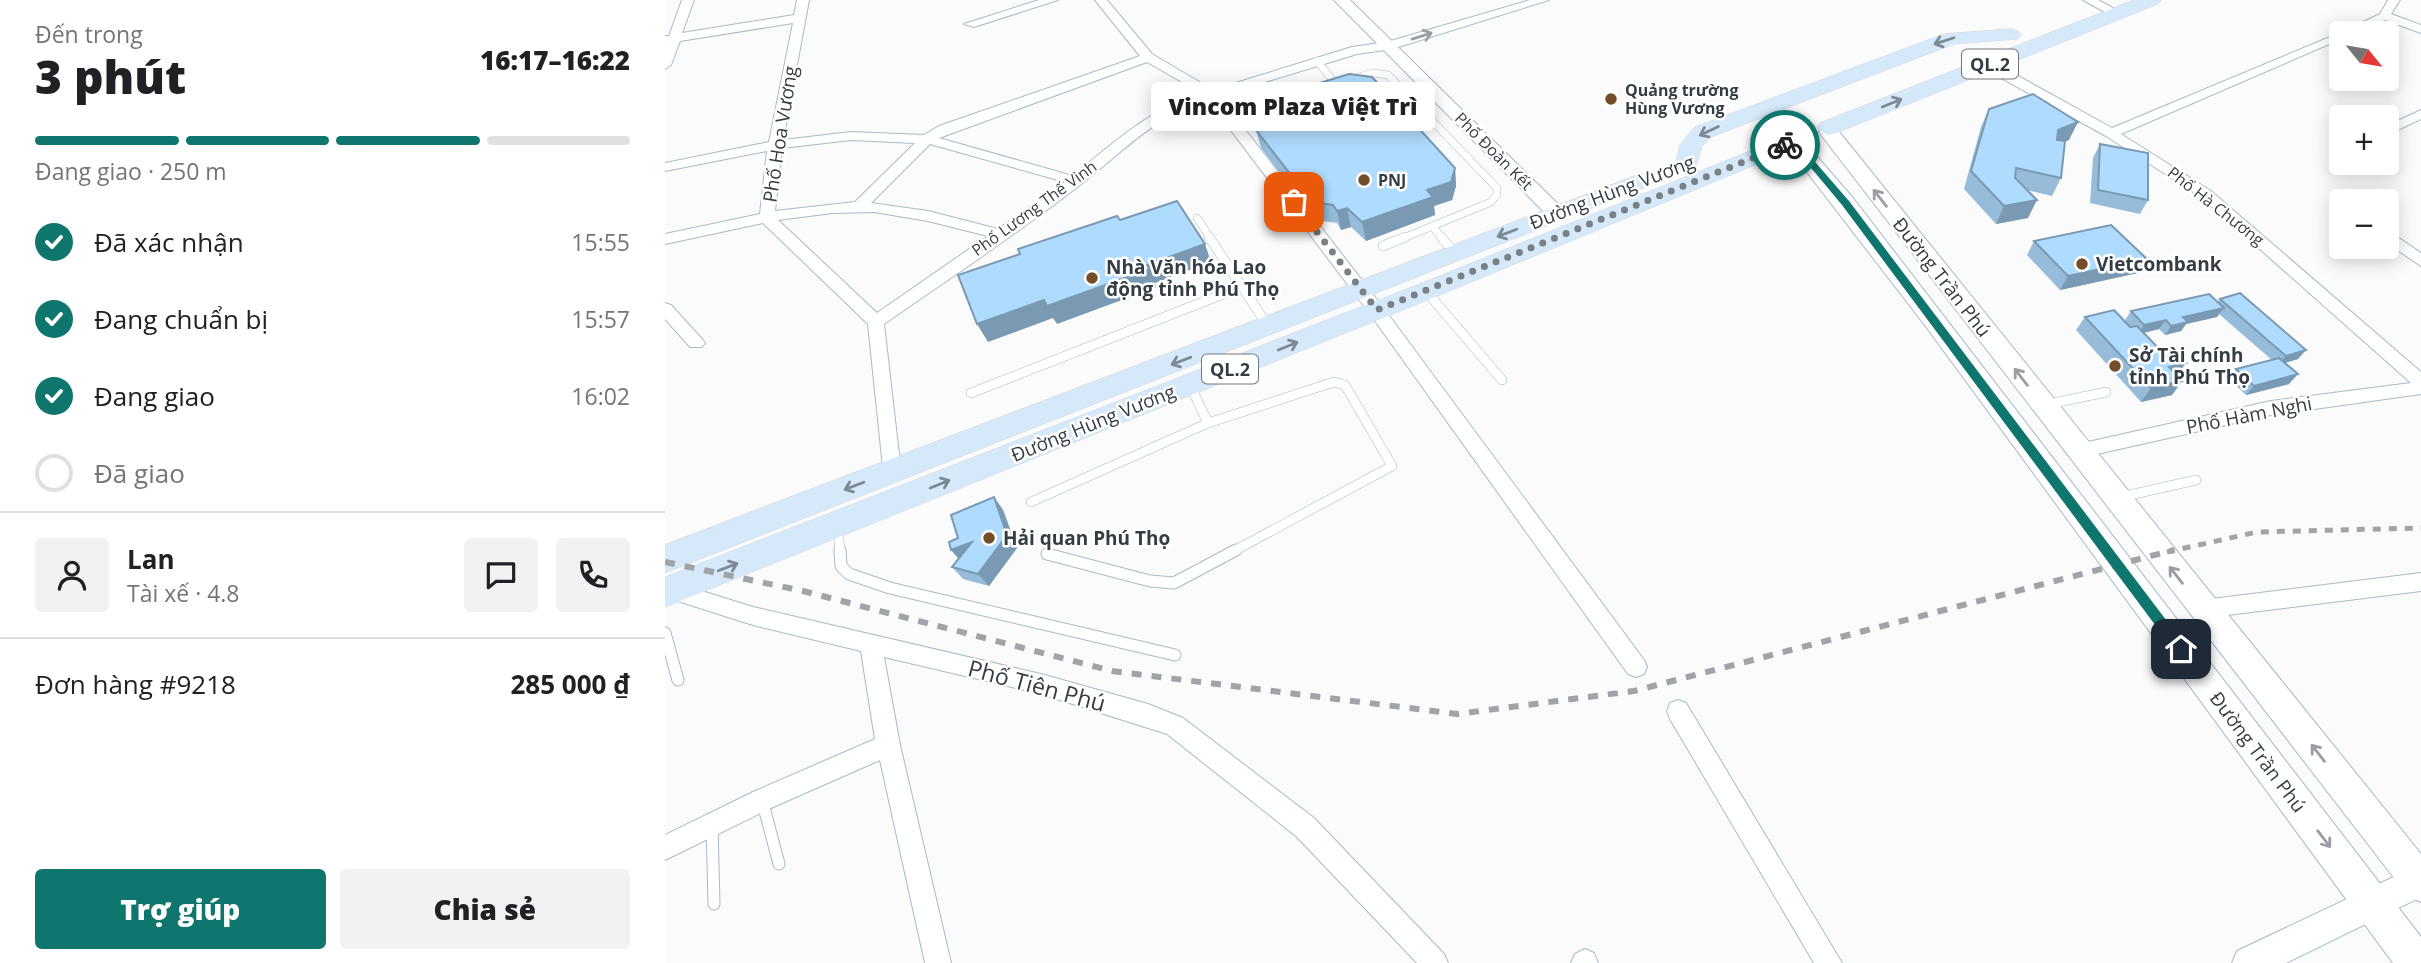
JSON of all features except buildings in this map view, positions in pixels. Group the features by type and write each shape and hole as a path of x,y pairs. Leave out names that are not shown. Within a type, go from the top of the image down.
{"main road":[{"name":"QL.2","path":"1821,125 2011,35 2101,4 2151,0"},
{"name":"QL.2","path":"1821,125 1987,65 2101,4"},
{"path":"1688,162 1691,145 1703,132 1951,38 2011,35"},
{"name":"QL.2","path":"1784,134 1817,142 1821,125"},
{"name":"Đường Trần Phú","path":"1821,125 2420,882"},
{"name":"Đường Trần Phú","path":"1784,134 1846,203 2417,963"},
{"name":"Đường Hùng Vương","path":"668,591 1190,385 1369,300 1455,253 1688,162 1784,134"},
{"name":"Đường Hùng Vương","path":"665,559 1268,327 1369,300 1426,291 1784,134"}],"street":[{"path":"665,65 670,40 688,0"},
{"name":"Phố Hoa Vương","path":"803,0 775,145 767,218 876,322"},
{"path":"970,24 1052,0"},
{"path":"1101,0 1148,57 1210,93 1369,300 1636,667"},
{"name":"Phố Đoàn Kết","path":"1341,0 1557,214"},
{"name":"Phố Lương Thế Vinh","path":"876,322 1076,181 1138,128 1179,104 1356,50 1502,0"},
{"name":"Phố Lương Thế Vinh","path":"1383,41 1543,0"},
{"path":"2373,21 2384,16 2394,0"},
{"path":"2384,16 2421,29"},
{"path":"670,40 799,18"},
{"path":"2111,133 2329,41"},
{"path":"859,207 927,139 964,120 1148,57"},
{"name":"Phố Hà Chương","path":"1987,65 2111,133 2206,194 2421,382"},
{"path":"2399,125 2421,114"},
{"path":"665,167 775,145 851,136 927,139 1076,181"},
{"path":"665,239 821,209 859,207 943,219 999,234"},
{"path":"2399,244 2421,261"},
{"path":"665,309 696,343"},
{"path":"876,322 891,472"},
{"name":"Phố Hàm Nghi","path":"2080,451 2271,408 2421,388"},
{"path":"665,542 694,547"},
{"path":"2203,609 2421,582"},
{"name":"Phố Tiên Phú","path":"668,591 753,616 1041,684 1148,715 1175,726 1305,827 1435,963"},
{"path":"871,644 888,745 938,963"},
{"path":"1678,711 1829,963"},
{"path":"665,848 762,800 888,745"},
{"path":"2249,963 2372,902 2420,882"}],"lane":[{"path":"1317,61 1335,83"},
{"path":"1322,87 1373,73 1388,75 1497,188 1497,195 1491,202 1383,246"},
{"path":"1197,218 1268,327"},
{"path":"1432,226 1455,253"},
{"path":"971,393 1241,287"},
{"path":"1426,291 1502,380"},
{"path":"1031,502 1208,423 1334,382 1345,385 1392,466 1174,583 1150,581 1047,554"},
{"path":"1190,385 1208,423"},
{"path":"2043,405 2105,392"},
{"path":"2116,498 2196,480"},
{"path":"838,524 841,566 849,574 890,588 1175,655"},
{"path":"665,633 678,680"},
{"path":"762,800 779,864"},
{"path":"712,825 714,904"}],"railway":[{"path":"2167,552 2257,532 2421,528"},
{"path":"665,562 803,591 1112,671 1457,714 1634,691 2174,550"}],"way so far":[{"path":"1294,202 1377,310 1785,145"}],"place":[{"name":"Quảng trường Hùng Vương","path":"1611,99"},
{"name":"PNJ","path":"1364,180"},
{"name":"Vincom Plaza Việt Trì","path":"1294,202"},
{"name":"Vietcombank","path":"2082,264"},
{"name":"Nhà Văn hóa Lao động tỉnh Phú Thọ","path":"1092,278"},
{"name":"Sở Tài chính tỉnh Phú Thọ","path":"2115,366"},
{"name":"Hải quan Phú Thọ","path":"989,538"}],"route":[{"path":"1785,145 1793,141 1846,203 2181,649"}]}
